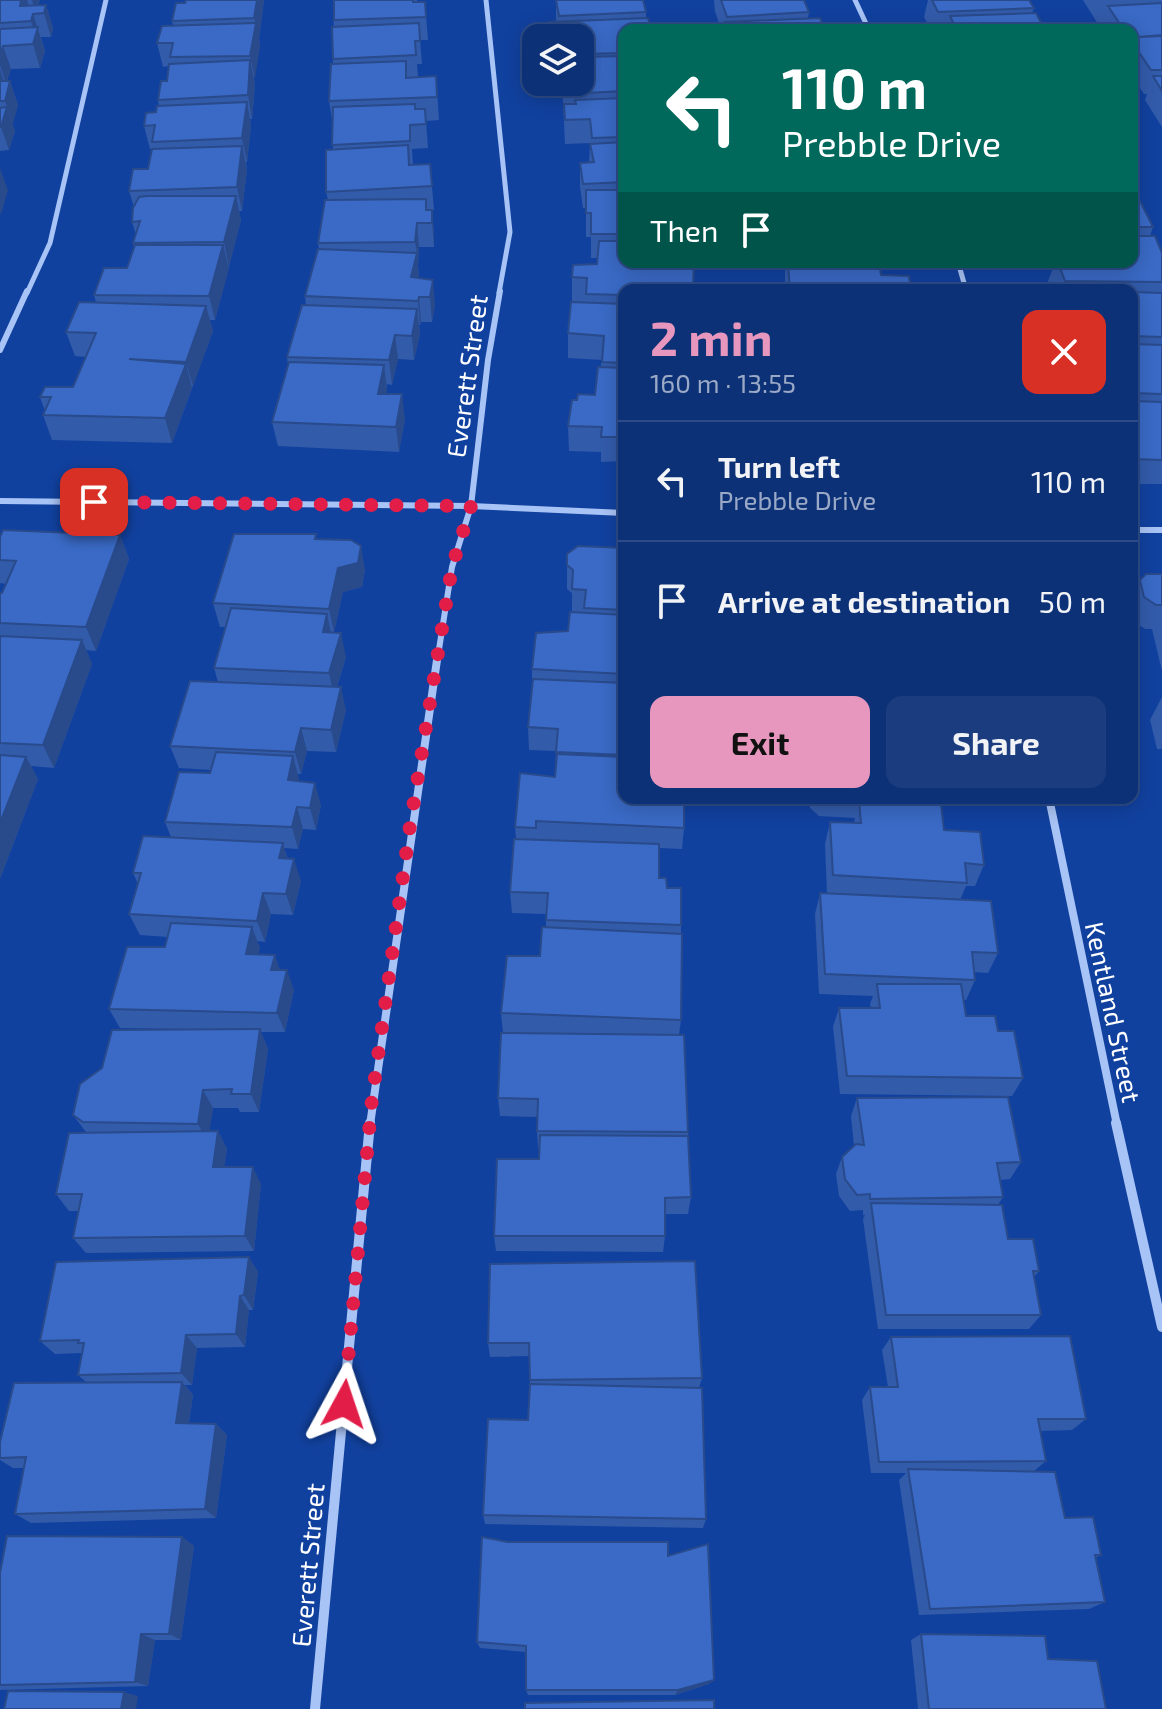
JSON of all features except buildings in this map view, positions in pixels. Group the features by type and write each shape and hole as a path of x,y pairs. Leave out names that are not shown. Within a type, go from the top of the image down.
{"street":[{"path":"0,350 29,294 59,213 106,0"},
{"name":"Everett Street","path":"315,1709 372,1099 415,796 450,582 471,506 488,360 510,232 486,0"},
{"path":"855,0 866,24"},
{"path":"0,501 471,506 618,513"},
{"path":"1138,530 1162,530"},
{"name":"Kentland Street","path":"1050,804 1125,1170 1162,1327"}],"route":[{"path":"94,502 471,506 452,567 410,826 372,1099 344,1404"}]}
